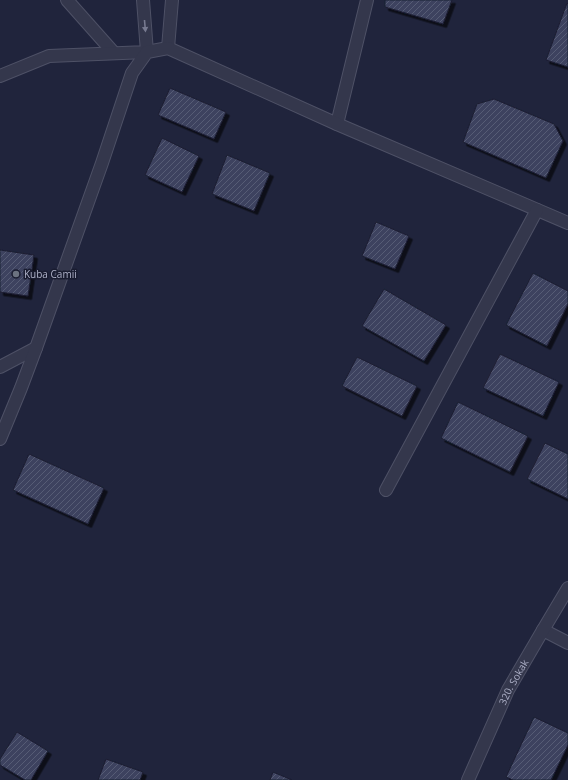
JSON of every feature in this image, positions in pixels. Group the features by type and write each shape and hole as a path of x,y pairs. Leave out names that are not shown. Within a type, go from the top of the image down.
{"street":[{"path":"67,0 114,53"},
{"path":"0,439 36,348 102,163 132,73 147,52 143,0"},
{"path":"168,48 172,0"},
{"path":"337,124 367,0"},
{"path":"0,76 49,56 147,52 168,48 337,124 568,223"},
{"path":"386,490 537,210"},
{"path":"0,367 36,348"},
{"name":"320. Sokak","path":"468,780 508,690 568,588"},
{"path":"543,630 568,643"}],"building":[{"path":"385,0 452,0 443,24 385,7"},
{"path":"567,3 568,4 568,67 546,60"},
{"path":"170,88 226,112 214,139 158,115"},
{"path":"494,99 554,124 563,141 546,178 463,142 477,104"},
{"path":"162,138 199,156 182,192 145,175"},
{"path":"227,155 270,173 254,211 212,194"},
{"path":"376,222 409,236 395,269 362,256"},
{"name":"Kuba Camii","path":"0,250 34,255 28,296 0,292"},
{"path":"533,273 568,291 568,304 547,346 506,325"},
{"path":"384,289 446,325 424,361 362,326"},
{"path":"500,354 559,382 543,416 483,388"},
{"path":"357,357 417,386 402,416 342,386"},
{"path":"458,402 528,436 510,472 441,438"},
{"path":"545,443 568,454 568,499 527,479"},
{"path":"29,454 104,488 88,524 13,490"},
{"path":"534,717 568,733 568,745 551,780 513,780 506,777"},
{"path":"17,732 48,751 31,780 25,780 0,765 0,759"},
{"path":"106,759 143,772 140,780 98,780"},
{"path":"273,772 292,780 270,780"}],"place":[{"name":"Kuba Camii","path":"16,274"}]}
